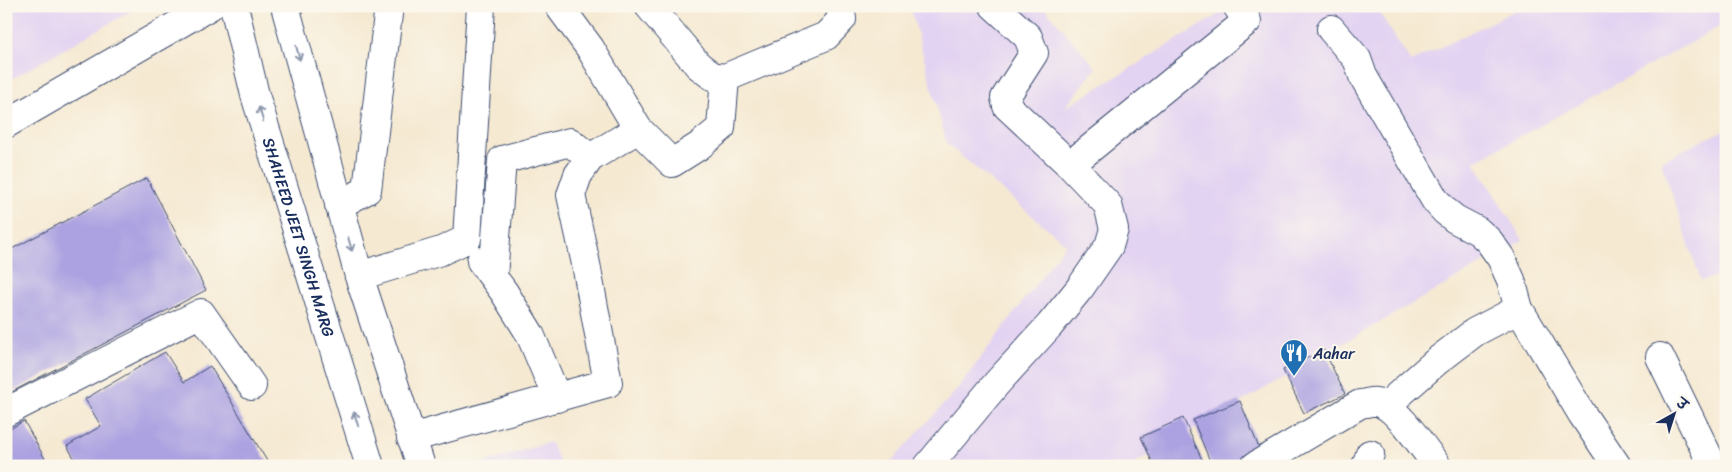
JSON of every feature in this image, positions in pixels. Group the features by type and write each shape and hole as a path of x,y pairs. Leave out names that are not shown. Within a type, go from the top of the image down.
{"street":[{"path":"6,124 210,6"},
{"name":"SHAHEED JEET SINGH MARG","path":"234,6 255,95 370,466"},
{"path":"285,6 359,276 421,466"},
{"path":"339,205 367,190 389,6"},
{"path":"481,6 467,239 530,334 557,398"},
{"path":"559,6 590,48 638,129 672,163 699,146 721,128 725,78"},
{"path":"649,6 698,65 712,76 725,78 826,36 842,19 840,6"},
{"path":"928,466 1080,288 1109,246 1114,229 1108,205 1070,165 1007,106 1005,98 1034,53 1028,37 994,6"},
{"path":"1070,165 1247,21 1237,6"},
{"path":"1331,29 1357,59 1363,76 1435,200 1444,211 1455,219 1478,231 1489,241 1501,258 1511,280 1519,309 1582,414 1617,466"},
{"path":"412,438 608,383 571,195 578,175 590,158 638,129"},
{"path":"492,277 502,160 570,142 590,158"},
{"path":"359,276 440,251 467,239"},
{"path":"1387,405 1437,361 1476,332 1519,309"},
{"path":"6,412 201,313 252,386"},
{"path":"1660,357 1713,466"},
{"path":"1255,466 1360,404 1376,402 1387,405 1437,466"}],"shaded area":[{"path":"6,6 140,6 6,82"},
{"path":"910,6 1043,6 1096,68 1065,108 1226,10 1238,6 1375,6 1411,62 1524,6 1726,6 1726,23 1474,162 1523,240 1130,466 887,466 955,392 1066,244 947,144"},
{"path":"1726,129 1726,273 1701,281 1661,161"},
{"path":"550,442 562,466 474,466"}],"building":[{"path":"147,178 206,290 6,395 6,252"},
{"path":"1324,350 1345,394 1304,413 1283,370"},
{"path":"165,352 184,382 210,366 270,466 79,466 67,446 101,426 85,399"},
{"path":"1240,401 1261,453 1229,466 1212,466 1193,420"},
{"path":"1183,418 1205,466 1154,466 1141,437"},
{"path":"24,421 49,466 6,466 6,431"}],"place":[{"name":"Aahar","path":"1294,377"}]}
